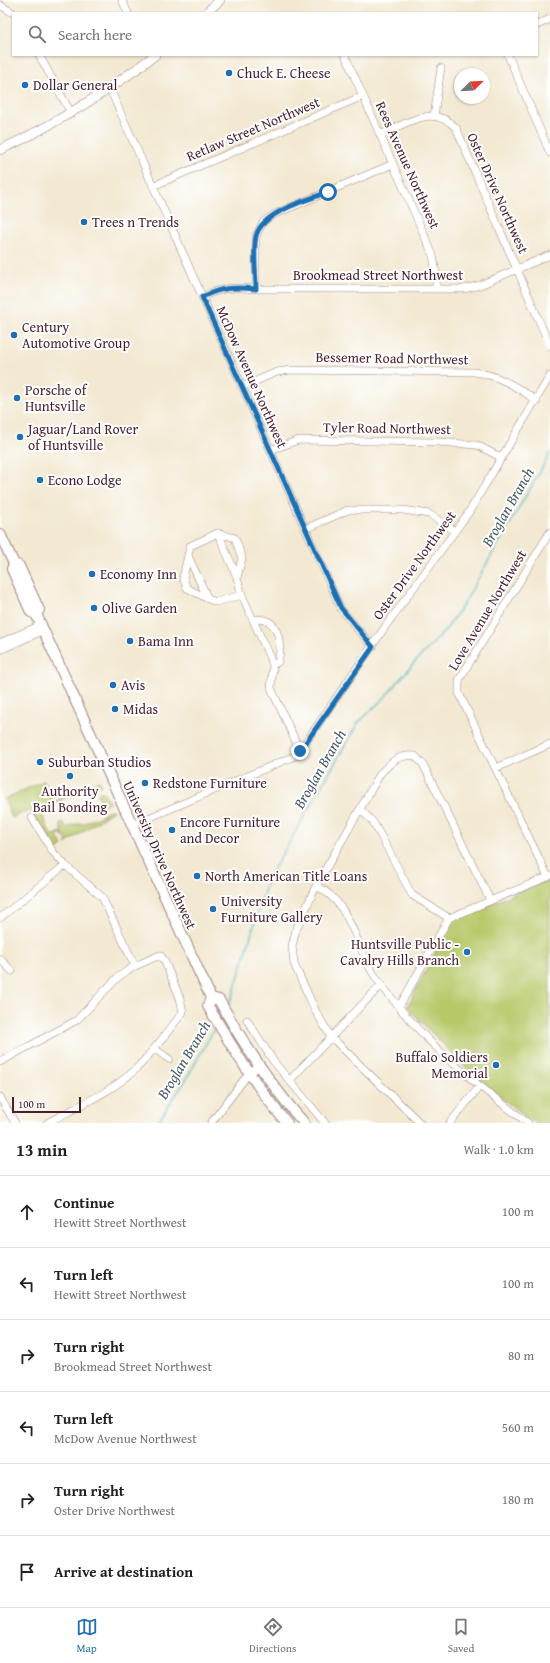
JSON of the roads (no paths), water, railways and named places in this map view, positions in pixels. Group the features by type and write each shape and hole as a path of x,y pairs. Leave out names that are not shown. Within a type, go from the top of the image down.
{"highway":[{"name":"University Drive Northwest","path":"0,534 14,564 19,566 25,578 39,610 36,614 42,628 210,998 208,1006 249,1073 270,1104 287,1123"},
{"name":"University Drive Northwest","path":"210,998 218,1000 233,1026 260,1066 304,1123"}],"main road":[{"path":"207,12 220,0"},
{"path":"0,150 71,114 110,89 151,56"}],"street":[{"path":"122,0 128,12"},
{"path":"0,5 12,12"},
{"path":"538,25 550,19"},
{"path":"39,56 71,114"},
{"name":"Rees Avenue Northwest","path":"345,56 433,255 436,274 436,289"},
{"path":"508,56 550,153"},
{"path":"380,135 416,119 434,116 441,68"},
{"name":"McDow Avenue Northwest","path":"110,89 341,608 373,647"},
{"name":"Retlaw Street Northwest","path":"153,186 363,96"},
{"name":"Oster Drive Northwest","path":"434,116 445,119 456,128 550,346"},
{"path":"256,289 256,236 263,222 275,214 393,164"},
{"name":"Brookmead Street Northwest","path":"202,297 217,290 233,287 256,289 454,290 473,288 550,255"},
{"name":"Bessemer Road Northwest","path":"242,387 277,372 291,370 474,372 487,373 503,380 537,400"},
{"name":"Oster Drive Northwest","path":"132,825 297,755 373,647 385,627 455,531 502,458 550,376"},
{"name":"Tyler Road Northwest","path":"270,450 299,440 445,442 477,445 502,458"},
{"path":"305,529 348,510 403,510 429,514 455,531"},
{"path":"218,532 237,578 242,595 273,665 271,688 300,751"},
{"path":"237,578 242,558 235,538 218,532 190,546 183,578 187,588 216,602 242,595"},
{"name":"Love Avenue Northwest","path":"549,876 459,693 459,680 550,532"},
{"path":"188,556 208,599"},
{"path":"254,620 261,618 272,623 279,635 281,650 278,662 273,665"},
{"path":"0,643 42,628"},
{"path":"0,650 42,628"},
{"path":"496,768 550,744"},
{"path":"420,1123 331,1037 316,1012 294,964 292,946 296,930 316,886 361,810 380,774 392,761 405,755 415,756 423,764 490,900"},
{"path":"361,810 373,822 412,895 449,918"},
{"path":"32,818 53,852 65,865 102,897 135,966"},
{"path":"0,918 65,865"},
{"path":"399,1007 449,918 549,876"},
{"path":"316,886 325,890 337,901 381,985 399,1007 429,1040 480,1086 528,1123"},
{"path":"0,1062 77,1020 118,977 135,966 160,956 166,965 180,998 183,1012 155,1049 135,1070 112,1086 47,1123"},
{"path":"0,959 12,971"},
{"path":"290,1080 381,985"},
{"path":"247,1020 274,1062 325,1123"},
{"path":"155,1049 169,1059"},
{"path":"212,1123 249,1073 260,1066"},
{"path":"450,1123 480,1086"},
{"path":"0,1097 15,1123"}],"waterway":[{"name":"Broglan Branch","path":"228,1006 233,995 268,879 358,723 385,697 413,664 444,632 463,605 550,454"},
{"name":"Broglan Branch","path":"157,1123 184,1083 216,1026"}],"place":[{"name":"Chuck E. Cheese","path":"229,73"},
{"name":"Dollar General","path":"25,85"},
{"name":"Trees n Trends","path":"84,222"},
{"name":"Century Automotive Group","path":"14,335"},
{"name":"Porsche of Huntsville","path":"17,398"},
{"name":"Jaguar/Land Rover of Huntsville","path":"20,437"},
{"name":"Econo Lodge","path":"40,480"},
{"name":"Economy Inn","path":"92,574"},
{"name":"Olive Garden","path":"94,608"},
{"name":"Bama Inn","path":"130,641"},
{"name":"Avis","path":"113,685"},
{"name":"Midas","path":"115,709"},
{"name":"Suburban Studios","path":"40,762"},
{"name":"Authority Bail Bonding","path":"70,776"},
{"name":"Redstone Furniture","path":"145,783"},
{"name":"Encore Furniture and Decor","path":"172,830"},
{"name":"North American Title Loans","path":"197,876"},
{"name":"University Furniture Gallery","path":"213,909"},
{"name":"Huntsville Public - Cavalry Hills Branch","path":"467,952"},
{"name":"Buffalo Soldiers Memorial","path":"496,1065"}]}
